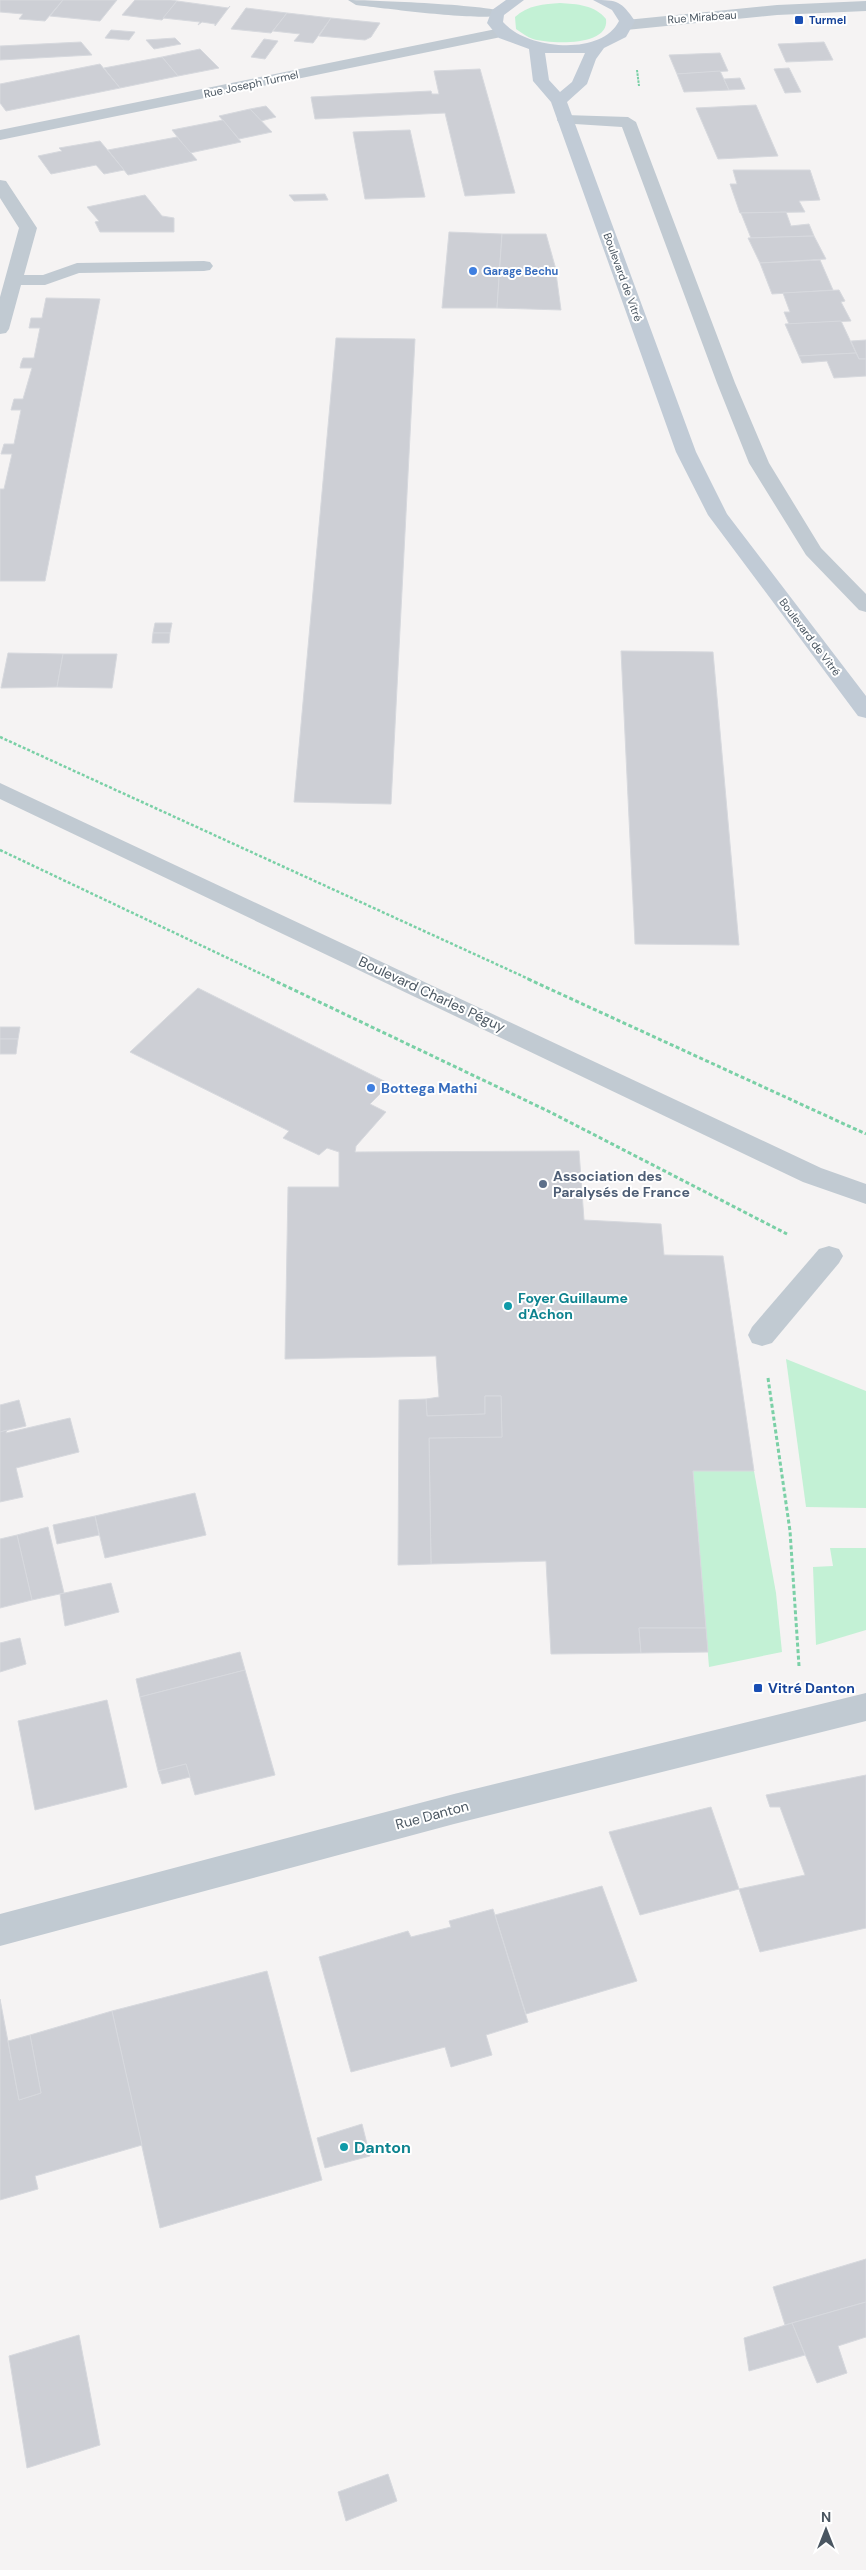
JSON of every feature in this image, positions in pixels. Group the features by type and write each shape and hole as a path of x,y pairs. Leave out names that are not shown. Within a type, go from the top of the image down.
{"main road":[{"path":"506,5 495,23 502,33 518,42 537,48 566,50 598,45 614,38 624,19 601,0"},
{"path":"559,102 579,84 588,58 598,45"},
{"name":"Boulevard de Vitré","path":"537,48 541,81 559,102 686,452 718,515 866,711"}],"street":[{"path":"356,0 451,11 506,5"},
{"name":"Rue Mirabeau","path":"624,19 866,6"},
{"name":"Rue Joseph Turmel","path":"0,135 502,33"},
{"path":"566,120 628,122 716,356 759,463 813,551 866,606"},
{"path":"0,185 28,228 0,329"},
{"path":"14,280 45,280 77,268 204,266"},
{"name":"Boulevard Charles Péguy","path":"0,790 812,1175 866,1194"},
{"path":"762,1336 829,1256"},
{"name":"Rue Danton","path":"0,1930 454,1809 866,1707"}],"path":[{"path":"0,737 866,1134"},
{"path":"0,850 548,1111 829,1256"},
{"path":"762,1336 790,1531 798,1666"}],"green space":[{"path":"560,3 579,5 597,11 606,19 605,28 599,35 589,39 565,42 533,39 516,29 515,17 525,10 536,6"},
{"path":"786,1359 866,1391 866,1508 806,1507"},
{"path":"693,1471 754,1471 776,1593 782,1652 709,1667"},
{"path":"830,1548 866,1548 866,1630 816,1645 813,1567 833,1566"}],"building":[{"path":"0,0 63,0 45,21 19,19 23,14 0,12"},
{"path":"63,0 117,0 100,21 50,16"},
{"path":"135,0 177,1 162,20 122,15"},
{"path":"177,1 228,8 230,6 215,26 215,24 202,22 198,25 200,22 163,18"},
{"path":"246,8 287,13 271,33 231,29"},
{"path":"287,13 331,18 313,43 294,41 300,34 273,31"},
{"path":"331,18 380,23 371,37 365,40 319,36"},
{"path":"111,30 135,32 129,40 105,38"},
{"path":"175,38 181,44 154,49 146,40"},
{"path":"264,39 278,41 265,59 251,57"},
{"path":"81,42 92,55 0,60 0,46"},
{"path":"824,42 833,60 786,62 778,44"},
{"path":"200,49 219,68 178,76 162,57"},
{"path":"720,53 728,71 677,74 669,55"},
{"path":"162,57 178,76 120,88 104,68"},
{"path":"100,64 120,88 6,111 0,103 0,84"},
{"path":"789,68 801,92 785,93 774,69"},
{"path":"480,69 515,193 465,196 445,113 315,119 311,97 431,91 432,94 439,94 434,71"},
{"path":"720,71 729,90 684,92 677,74"},
{"path":"740,78 745,89 729,90 724,79"},
{"path":"756,105 778,156 718,159 696,108"},
{"path":"266,106 276,117 261,121 250,109"},
{"path":"250,109 272,132 239,139 219,116"},
{"path":"223,120 241,142 190,153 172,130"},
{"path":"410,130 425,197 365,199 353,132"},
{"path":"177,137 197,160 128,175 108,150"},
{"path":"100,141 124,170 104,174 96,165 51,174 38,156 62,151 59,148"},
{"path":"733,170 810,170 820,200 799,201 805,212 740,213 730,184 737,184"},
{"path":"325,194 328,200 294,201 289,195"},
{"path":"145,195 162,216 174,218 174,232 100,232 95,222 99,221 87,207"},
{"path":"786,212 791,226 809,224 814,236 751,238 741,213"},
{"name":"Garage Bechu","path":"449,232 502,234 497,308 442,308"},
{"path":"502,234 546,234 555,266 561,310 497,308"},
{"path":"814,236 826,259 760,263 748,238"},
{"path":"820,260 833,290 772,294 760,263"},
{"path":"839,290 845,301 841,302 851,321 789,324 784,312 790,312 783,293"},
{"path":"46,298 100,299 45,581 0,581 0,489 4,489 12,454 1,454 4,444 14,444 21,410 11,410 14,399 23,399 32,368 20,368 21,363 23,358 34,358 40,328 29,328 31,318 42,318"},
{"path":"841,321 856,353 799,356 785,324"},
{"path":"336,338 415,339 391,804 294,802"},
{"path":"866,340 866,359 859,359 851,341"},
{"path":"856,353 859,359 866,359 866,376 834,378 827,361 802,363 799,356"},
{"path":"155,623 172,623 170,633 153,633"},
{"path":"153,633 170,633 169,643 152,643"},
{"path":"621,651 713,652 739,945 635,944"},
{"path":"8,653 63,654 57,687 1,688"},
{"path":"63,654 117,654 112,688 57,687"},
{"name":"Foyer Guillaume d'Achon","path":"198,988 390,1084 370,1104 386,1112 356,1146 355,1152 579,1151 584,1220 661,1224 664,1255 723,1256 754,1471 693,1471 706,1628 639,1628 641,1653 551,1654 546,1561 431,1564 429,1438 502,1437 501,1396 485,1396 485,1414 427,1416 426,1399 439,1397 436,1356 285,1359 288,1187 339,1187 339,1152 327,1148 319,1155 283,1138 289,1131 130,1052"},
{"path":"0,1027 20,1027 18,1039 0,1039"},
{"path":"0,1039 18,1039 16,1054 0,1054"},
{"path":"485,1396 501,1396 502,1437 429,1438 431,1564 398,1565 399,1400 426,1399 427,1416 485,1414"},
{"path":"19,1400 26,1426 0,1432 0,1405"},
{"path":"70,1418 79,1452 16,1468 23,1497 0,1502 0,1432 7,1430 6,1433"},
{"path":"195,1493 206,1535 105,1558 95,1516"},
{"path":"95,1516 99,1535 57,1544 53,1525"},
{"path":"48,1527 64,1593 32,1600 17,1535"},
{"path":"17,1535 32,1600 0,1608 0,1539"},
{"path":"111,1583 119,1612 65,1626 60,1594"},
{"path":"639,1628 706,1628 708,1652 641,1653"},
{"path":"20,1638 26,1664 0,1672 0,1643"},
{"path":"240,1652 245,1670 140,1697 136,1679"},
{"path":"245,1670 275,1775 195,1795 186,1764 158,1771 140,1697"},
{"path":"107,1700 127,1787 35,1810 18,1721"},
{"path":"186,1764 190,1777 162,1784 158,1771"},
{"path":"866,1775 866,1928 760,1952 739,1889 805,1875 780,1807 770,1807 766,1795"},
{"path":"711,1807 739,1889 640,1915 609,1832"},
{"path":"602,1886 637,1981 526,2014 495,1915"},
{"path":"493,1909 528,2022 486,2035 492,2055 451,2067 445,2047 351,2072 319,1957 408,1931 411,1937 451,1927 449,1921"},
{"path":"267,1971 322,2180 160,2228 112,2011"},
{"path":"0,1999 19,2100 41,2093 30,2035 112,2011 142,2145 35,2176 38,2189 0,2200"},
{"path":"30,2035 41,2093 19,2100 8,2041"},
{"name":"Danton","path":"362,2124 370,2156 325,2168 317,2138"},
{"path":"866,2259 866,2302 785,2325 773,2287"},
{"path":"866,2302 866,2337 838,2346 847,2373 817,2383 792,2323"},
{"path":"792,2323 805,2355 749,2371 744,2338"},
{"path":"79,2335 100,2445 27,2468 9,2356"},
{"path":"388,2474 397,2501 346,2521 338,2492"}],"place":[{"name":"Turmel","path":"799,20"},
{"name":"Garage Bechu","path":"473,271"},
{"name":"Bottega Mathi","path":"371,1088"},
{"name":"Association des Paralysés de France","path":"543,1184"},
{"name":"Foyer Guillaume d'Achon","path":"508,1306"},
{"name":"Vitré Danton","path":"758,1688"},
{"name":"Danton","path":"344,2147"}]}
